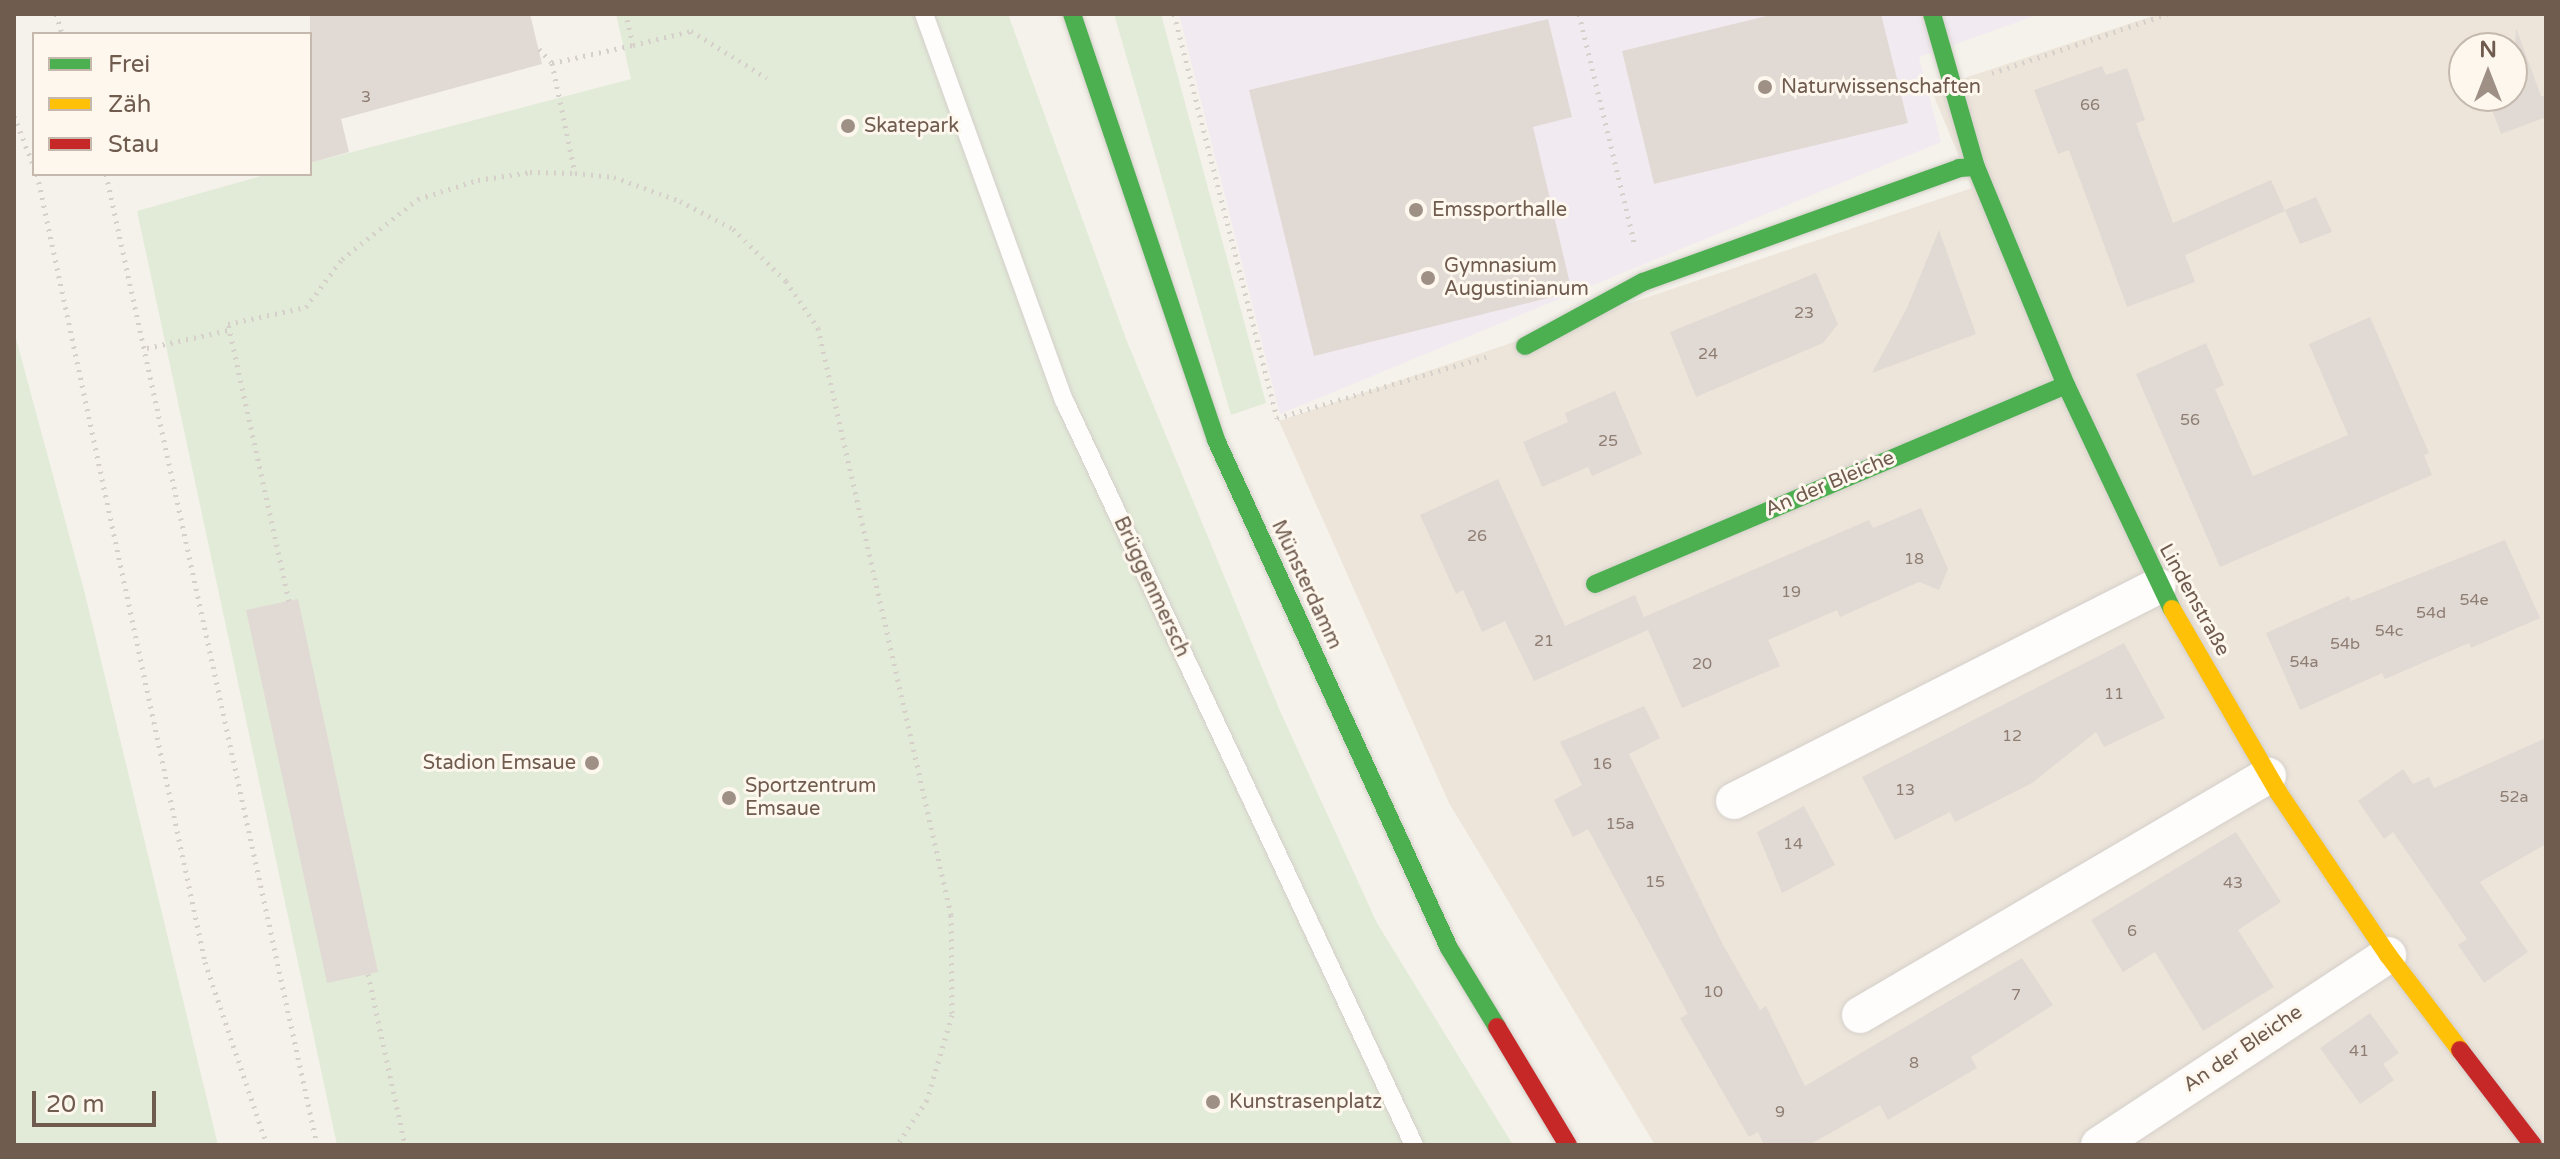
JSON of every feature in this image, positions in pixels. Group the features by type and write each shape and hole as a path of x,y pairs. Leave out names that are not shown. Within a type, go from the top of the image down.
{"street":[{"name":"Münsterdamm","path":"1072,14 1216,440 1449,948 1568,1145"},
{"name":"Lindenstraße","path":"1932,14 1976,167 2066,385 2158,586 2268,776 2388,955 2533,1145"},
{"path":"1525,346 1643,282 1959,168 1976,167"},
{"name":"An der Bleiche","path":"1595,584 2066,385"},
{"path":"1734,801 2158,586"},
{"path":"1860,1015 2268,776"},
{"name":"An der Bleiche","path":"2099,1145 2388,955"}],"lane":[{"name":"Brüggenmersch","path":"924,14 1064,400 1414,1145"}],"path":[{"path":"626,14 633,45"},
{"path":"1174,14 1277,418 1525,346"},
{"path":"1579,14 1643,282"},
{"path":"1976,78 2167,14"},
{"path":"552,63 691,31 767,78"},
{"path":"539,49 552,63 575,173"},
{"path":"14,116 32,162"},
{"path":"289,601 228,324 306,307 342,259 418,199 478,180 530,172 614,177 680,201 733,229 786,281 818,328 951,915 952,1015 927,1100 897,1145"},
{"path":"37,176 205,962 267,1145"},
{"path":"106,176 147,348 317,1145"},
{"path":"147,348 229,330"},
{"path":"368,974 405,1145"}],"shaded area":[{"name":"Gymnasium Augustinianum","path":"1179,14 2040,14 1919,57 1941,142 1280,414"},
{"path":"2159,14 2546,14 2546,1145 1655,1145 1449,803 1279,421 1972,188 1931,89"}],"green space":[{"name":"Sportzentrum Emsaue","path":"616,14 1008,14 1126,339 1280,711 1377,923 1513,1145 337,1145 137,211 261,176 312,176 312,162 631,79"},
{"path":"1114,14 1161,14 1266,403 1231,415"},
{"path":"14,331 85,594 218,1145 14,1145"}],"building":[{"path":"310,14 530,14 542,64 341,119 349,152 312,162"},
{"name":"Naturwissenschaften","path":"1775,14 1881,14 1908,123 1654,184 1622,51"},
{"name":"Emssporthalle","path":"1548,19 1572,117 1533,127 1572,292 1314,356 1249,90"},
{"path":"2528,61 2541,96 2546,96 2546,117 2501,134 2493,112 2528,112"},
{"path":"2102,66 2106,75 2127,68 2145,120 2136,123 2173,223 2271,180 2285,211 2185,255 2195,282 2127,307 2069,150 2058,154 2034,90"},
{"path":"2316,197 2332,232 2300,244 2285,210"},
{"path":"1939,230 1976,334 1872,373 1907,308"},
{"path":"1816,273 1838,324 1823,343 1696,397 1670,332"},
{"path":"2370,317 2429,453 2424,455 2432,475 2220,567 2136,374 2206,343 2224,385 2215,389 2253,476 2348,435 2309,344"},
{"path":"1615,391 1642,454 1592,476 1588,467 1542,487 1523,442 1568,422 1565,413"},
{"path":"1498,479 1565,626 1635,595 1644,617 1869,520 1873,528 1921,508 1948,569 1939,590 1919,582 1840,617 1837,610 1768,640 1780,666 1682,708 1648,630 1534,681 1505,621 1482,632 1463,590 1456,594 1420,515"},
{"path":"2505,540 2540,618 2471,648 2469,643 2385,679 2382,673 2300,710 2266,633 2349,596 2351,601"},
{"path":"298,599 378,972 327,983 246,610"},
{"path":"2124,643 2165,718 2104,747 2096,732 2032,783 1955,822 1950,812 1895,840 1862,777"},
{"path":"1644,706 1660,738 1629,754 1722,943 1760,1010 1766,1006 1805,1086 2022,958 2053,1005 1971,1057 1977,1068 1888,1120 1880,1105 1809,1145 1764,1145 1758,1132 1749,1137 1680,1018 1688,1014 1588,829 1573,837 1554,800 1582,785 1560,742"},
{"path":"2546,738 2546,844 2480,882 2528,952 2484,983 2458,945 2467,939 2393,832 2384,839 2358,801 2403,769 2413,784 2429,777 2434,788"},
{"path":"1804,806 1835,865 1782,893 1757,832"},
{"path":"2236,832 2281,902 2238,930 2274,987 2203,1031 2155,952 2123,972 2091,920"},
{"path":"2370,1013 2399,1053 2383,1064 2394,1080 2360,1104 2320,1048"}],"traffic: fast":[{"path":"1072,14 1216,440 1449,948 1497,1027"},
{"path":"1932,14 1976,167 2066,385 2172,609"},
{"path":"1525,346 1643,282 1959,168 1976,167"},
{"path":"1595,584 2066,385"}],"traffic: slow":[{"path":"2172,609 2278,792 2388,955 2460,1050"}],"traffic: jam":[{"path":"1497,1027 1568,1145"},
{"path":"2460,1050 2533,1145"}],"place":[{"name":"Naturwissenschaften","path":"1765,87"},
{"name":"Skatepark","path":"848,126"},
{"name":"Emssporthalle","path":"1416,210"},
{"name":"Gymnasium Augustinianum","path":"1428,278"},
{"name":"Stadion Emsaue","path":"592,763"},
{"name":"Sportzentrum Emsaue","path":"729,798"},
{"name":"Kunstrasenplatz","path":"1213,1102"}]}
